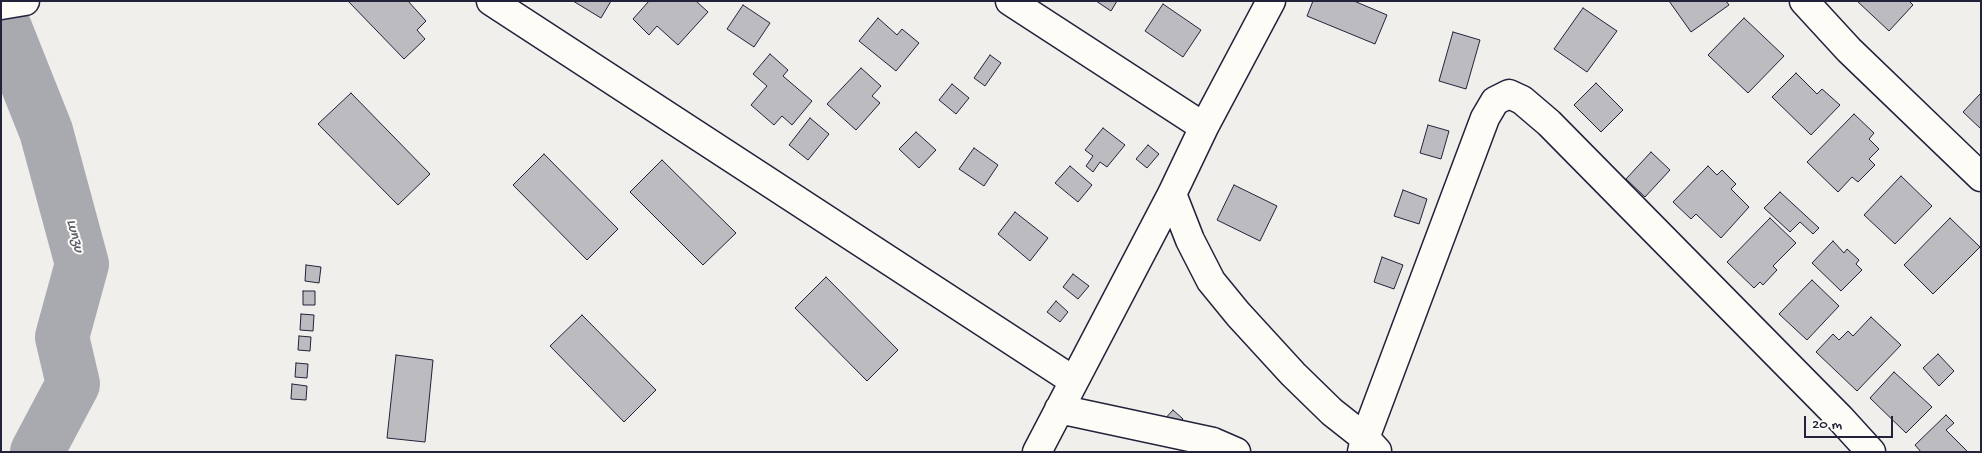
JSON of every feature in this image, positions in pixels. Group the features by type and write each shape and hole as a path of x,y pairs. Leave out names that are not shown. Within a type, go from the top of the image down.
{"street":[{"path":"1,6 25,1"},
{"path":"491,1 1074,381"},
{"path":"1010,1 1204,126"},
{"path":"1037,452 1172,194 1204,126 1271,1"},
{"path":"1804,1 1849,50 1981,177"},
{"path":"1172,194 1190,240 1211,281 1293,374 1368,447 1485,118 1495,101 1509,94 1522,100 1549,123 1840,418 1871,452"},
{"path":"1059,409 1213,442 1236,452"}],"building":[{"path":"348,1 408,1 426,21 417,30 425,39 404,59"},
{"path":"573,1 611,1 601,18"},
{"path":"649,1 696,1 708,12 678,45 657,26 649,35 633,19"},
{"path":"1096,1 1117,1 1111,11"},
{"path":"1313,1 1354,1 1387,15 1375,44 1307,16"},
{"path":"1669,1 1726,1 1729,5 1691,32"},
{"path":"1857,1 1909,1 1913,5 1889,31"},
{"path":"1163,4 1201,30 1183,57 1145,31"},
{"path":"743,5 770,23 754,47 727,29"},
{"path":"1583,8 1617,31 1587,72 1554,49"},
{"path":"878,18 897,35 902,29 919,43 896,71 859,41"},
{"path":"1744,18 1784,56 1748,93 1708,55"},
{"path":"1453,32 1480,40 1466,89 1439,81"},
{"path":"770,54 788,70 783,76 812,101 792,125 782,116 774,125 751,105 767,86 753,74"},
{"path":"990,55 1001,63 985,86 974,78"},
{"path":"861,68 881,86 872,96 880,103 856,130 827,104"},
{"path":"1796,73 1817,94 1822,89 1840,105 1811,135 1772,97"},
{"path":"1596,83 1623,110 1601,132 1574,105"},
{"path":"952,84 969,98 956,114 939,100"},
{"path":"351,93 430,174 398,205 318,124"},
{"path":"1981,93 1981,129 1963,112"},
{"path":"1854,114 1874,133 1869,139 1879,149 1869,159 1875,165 1858,182 1852,177 1838,192 1807,162"},
{"path":"810,118 829,134 808,160 789,145"},
{"path":"1428,125 1449,131 1441,159 1420,153"},
{"path":"1103,128 1125,145 1107,167 1100,162 1093,172 1086,166 1093,156 1085,150"},
{"path":"916,132 936,150 919,168 899,149"},
{"path":"1148,145 1159,154 1147,168 1136,159"},
{"path":"974,148 998,165 984,186 959,169"},
{"path":"1651,152 1670,170 1645,197 1626,179"},
{"path":"544,154 618,229 587,260 513,185"},
{"path":"662,160 736,233 703,265 630,192"},
{"path":"1070,166 1092,185 1078,202 1055,183"},
{"path":"1708,166 1717,175 1722,170 1736,184 1731,189 1749,207 1721,238 1696,214 1691,219 1673,202"},
{"path":"1901,176 1932,206 1895,244 1864,215"},
{"path":"1234,185 1277,206 1260,241 1217,220"},
{"path":"1403,190 1427,199 1419,224 1394,216"},
{"path":"1780,192 1819,228 1813,234 1800,222 1790,232 1764,208"},
{"path":"1015,212 1048,238 1030,261 998,234"},
{"path":"1770,218 1796,243 1773,266 1777,270 1763,285 1760,282 1754,288 1727,262"},
{"path":"1950,218 1980,247 1933,294 1904,265"},
{"path":"1833,241 1844,253 1847,249 1859,260 1856,264 1862,270 1841,291 1812,263"},
{"path":"1382,257 1403,265 1394,289 1374,282"},
{"path":"306,265 321,267 319,283 305,281"},
{"path":"1073,274 1089,286 1078,299 1063,287"},
{"path":"826,277 898,350 867,381 795,308"},
{"path":"1812,280 1839,306 1807,340 1779,314"},
{"path":"303,291 315,291 315,305 303,305"},
{"path":"1056,301 1068,312 1060,322 1047,312"},
{"path":"301,314 314,315 313,331 300,330"},
{"path":"582,315 656,390 624,422 550,346"},
{"path":"1871,317 1901,345 1857,391 1816,352 1833,334 1839,340 1848,331 1853,336"},
{"path":"299,336 311,337 310,351 298,350"},
{"path":"1938,354 1954,371 1939,386 1923,368"},
{"path":"396,355 433,360 425,442 387,438"},
{"path":"296,363 308,364 307,378 295,377"},
{"path":"1894,372 1932,407 1906,433 1870,398"},
{"path":"292,384 307,386 306,400 291,399"},
{"path":"1173,410 1183,419 1171,432 1161,423"},
{"path":"1946,415 1954,423 1946,430 1968,452 1921,452 1915,445"}],"waterway":[{"name":"Lunzu","path":"1,18 46,131 82,264 62,337 73,384 37,452"}]}
